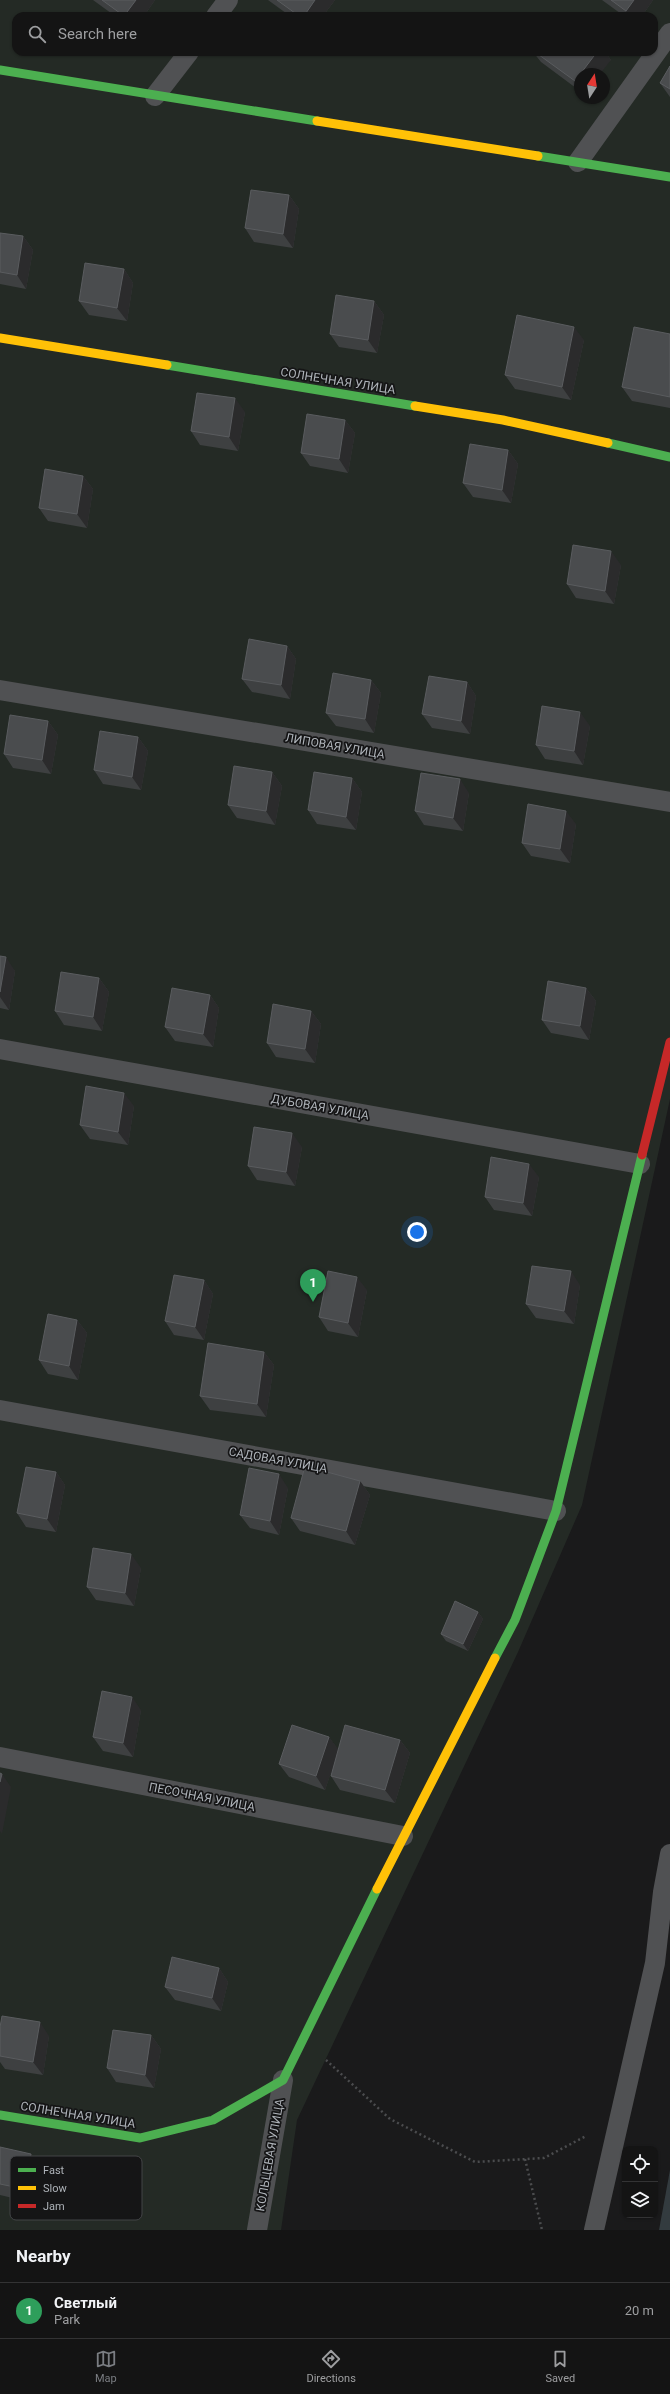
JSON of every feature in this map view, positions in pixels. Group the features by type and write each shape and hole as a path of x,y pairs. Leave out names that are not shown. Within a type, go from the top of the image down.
{"street":[{"path":"0,70 155,96 670,177"},
{"name":"СОЛНЕЧНАЯ УЛИЦА","path":"0,338 503,420 670,457"},
{"path":"283,2080 403,1836 515,1620 556,1511 670,1042"},
{"name":"СОЛНЕЧНАЯ УЛИЦА","path":"0,2114 140,2138 213,2120 283,2080"}],"lane":[{"path":"219,12 228,0"},
{"path":"658,50 670,33"},
{"path":"155,96 186,56"},
{"path":"578,162 654,56"},
{"name":"ЛИПОВАЯ УЛИЦА","path":"0,690 670,802"},
{"name":"ДУБОВАЯ УЛИЦА","path":"0,1049 640,1164"},
{"name":"САДОВАЯ УЛИЦА","path":"0,1410 556,1511"},
{"name":"ПЕСОЧНАЯ УЛИЦА","path":"0,1757 403,1836"},
{"path":"594,2230 655,1963 664,1935 670,1854"},
{"name":"КОЛЬЦЕВАЯ УЛИЦА","path":"257,2230 283,2080"}],"path":[{"path":"303,2039 390,2119 475,2162 544,2158 619,2120"},
{"path":"525,2159 542,2230"}],"shaded area":[{"path":"0,0 670,0 670,1099 582,1505 518,1652 297,2120 281,2230 0,2230"},
{"path":"670,2170 670,2230 659,2230"}],"building":[{"path":"102,0 136,0 127,12 118,12"},
{"path":"277,0 315,0 307,12 294,12"},
{"path":"611,0 634,0 626,11"},
{"path":"541,56 594,56 585,68 574,68 574,80"},
{"path":"670,66 670,89 660,83"},
{"path":"251,190 289,195 283,234 245,228"},
{"path":"0,233 23,236 17,275 0,272"},
{"path":"85,263 124,269 117,308 79,301"},
{"path":"336,295 374,301 368,340 330,334"},
{"path":"517,315 574,327 562,387 505,375"},
{"path":"634,327 670,334 670,397 622,387"},
{"path":"197,393 235,398 229,437 191,431"},
{"path":"307,414 345,420 339,459 301,453"},
{"path":"470,444 508,450 502,490 463,483"},
{"path":"45,469 83,476 77,514 39,508"},
{"path":"573,545 611,551 605,591 567,584"},
{"path":"249,639 287,646 281,685 242,679"},
{"path":"333,673 371,680 365,719 326,713"},
{"path":"429,676 467,682 461,721 422,714"},
{"path":"542,706 580,712 574,751 536,745"},
{"path":"10,715 48,721 42,760 4,754"},
{"path":"100,731 138,737 132,777 94,770"},
{"path":"234,766 272,772 266,811 228,805"},
{"path":"314,772 352,778 346,817 308,810"},
{"path":"421,773 460,779 453,818 415,811"},
{"path":"528,804 566,811 560,849 522,843"},
{"path":"0,956 6,957 0,992"},
{"path":"61,972 99,978 93,1017 55,1011"},
{"path":"548,981 586,988 580,1026 542,1020"},
{"path":"172,988 210,995 203,1034 165,1027"},
{"path":"273,1004 311,1011 305,1049 267,1043"},
{"path":"86,1086 124,1093 118,1132 80,1125"},
{"path":"254,1127 292,1133 286,1172 248,1166"},
{"path":"491,1157 529,1164 523,1203 485,1197"},
{"path":"532,1266 571,1271 564,1311 526,1304"},
{"path":"328,1271 357,1277 348,1323 319,1317"},
{"path":"174,1275 204,1280 195,1327 165,1321"},
{"path":"48,1314 77,1320 69,1366 39,1360"},
{"path":"208,1343 264,1352 257,1404 200,1396"},
{"path":"305,1466 360,1481 346,1531 291,1518"},
{"path":"26,1467 56,1472 47,1519 17,1513"},
{"path":"249,1468 279,1474 270,1521 240,1515"},
{"path":"93,1548 131,1554 125,1593 87,1587"},
{"path":"455,1601 478,1612 463,1644 441,1634"},
{"path":"102,1691 132,1697 123,1743 93,1737"},
{"path":"292,1725 329,1737 316,1776 279,1764"},
{"path":"345,1725 400,1740 385,1790 331,1776"},
{"path":"172,1957 219,1968 212,1998 165,1987"},
{"path":"2,2016 40,2022 33,2062 0,2056 0,2027"},
{"path":"113,2030 151,2035 145,2075 107,2068"},
{"path":"0,2147 31,2154 31,2156 10,2156 10,2186 0,2184"}],"traffic: fast":[{"path":"0,70 317,121"},
{"path":"538,156 670,177"},
{"path":"167,365 415,406"},
{"path":"608,443 670,457"},
{"path":"495,1658 515,1620 556,1511 642,1155"},
{"path":"0,2115 140,2138 213,2120 283,2080 377,1889"}],"traffic: slow":[{"path":"317,121 538,156"},
{"path":"0,338 167,365"},
{"path":"415,406 503,420 608,443"},
{"path":"377,1889 495,1658"}],"traffic: jam":[{"path":"642,1155 670,1042"}],"place":[{"name":"Светлый","path":"313,1302"}]}
